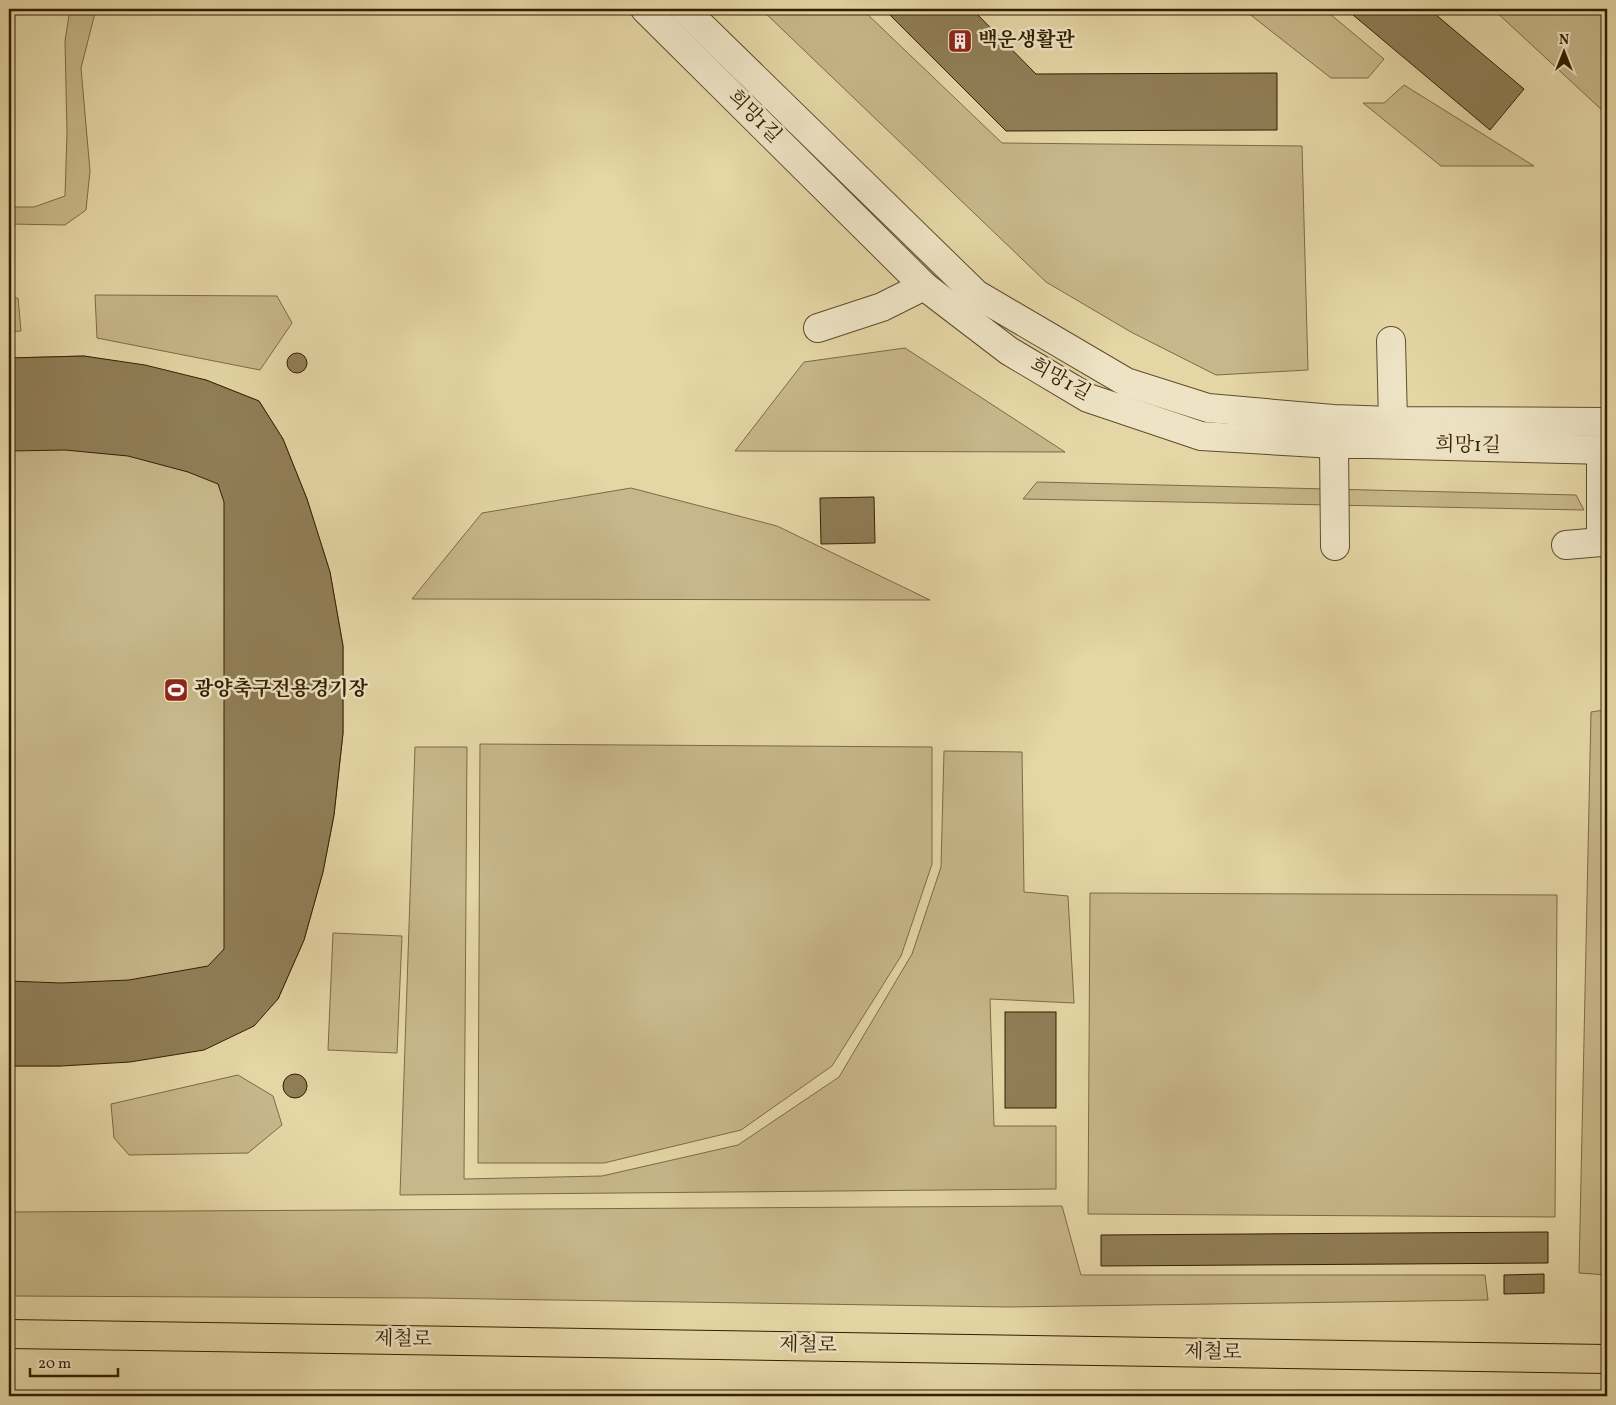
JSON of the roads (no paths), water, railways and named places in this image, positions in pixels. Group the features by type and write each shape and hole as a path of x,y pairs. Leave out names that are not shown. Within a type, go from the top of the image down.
{"main road":[{"name":"제철로","path":"9,1334 1607,1359"}],"street":[{"name":"희망1길","path":"645,9 924,286 1009,351 1088,398 1201,436 1334,444 1604,450"},
{"name":"희망1길","path":"684,9 976,294 1126,382 1208,408 1333,419 1607,422"},
{"path":"818,328 882,307 924,286"},
{"path":"1391,341 1393,421"},
{"path":"1334,444 1335,546"},
{"path":"1566,545 1601,542 1604,450"}],"place":[{"name":"백운생활관","path":"960,41"},
{"name":"광양축구전용경기장","path":"176,690"}]}
